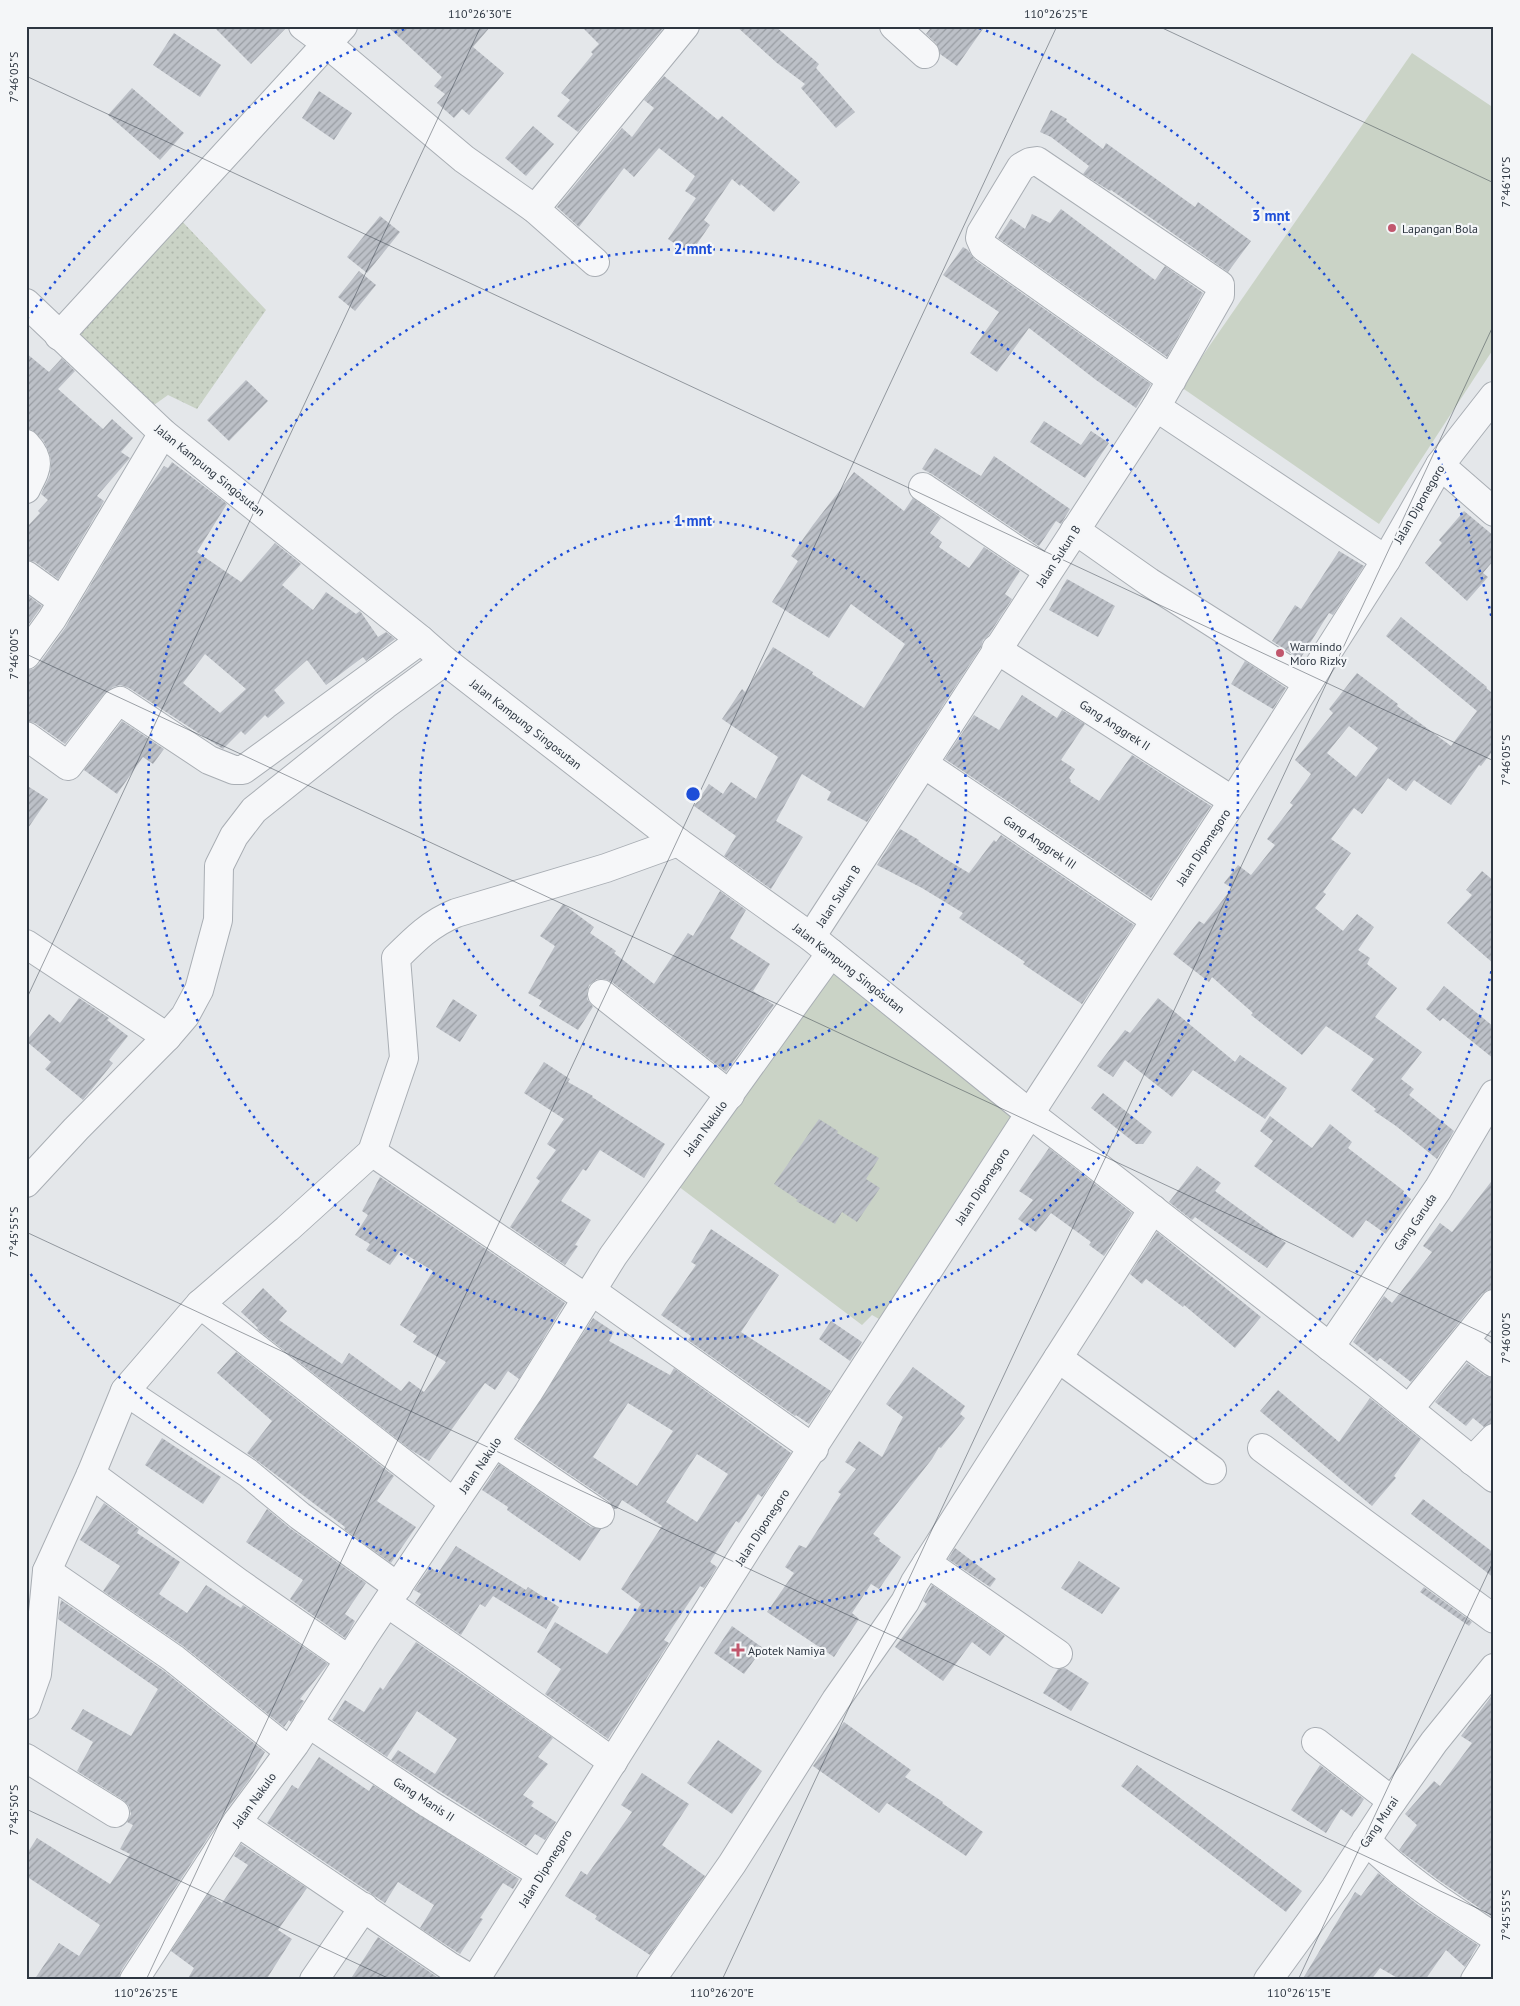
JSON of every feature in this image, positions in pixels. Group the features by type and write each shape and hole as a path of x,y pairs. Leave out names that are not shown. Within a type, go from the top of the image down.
{"street":[{"path":"303,26 334,35 464,159 534,209 596,262"},
{"path":"534,209 685,26"},
{"path":"894,26 925,54"},
{"path":"59,336 334,35"},
{"name":"Jalan Sukun B","path":"821,945 924,764 996,649 1156,407 1172,380 1220,295 1220,285 1036,161 1025,164 1021,167 981,233 982,244 987,250 1172,380"},
{"name":"Jalan Kampung Singosutan","path":"30,316 59,336 163,433 421,640 445,662 678,842 821,945 1029,1113 1409,1409 1494,1478"},
{"name":"Jalan Diponegoro","path":"474,1980 750,1544 814,1449 1029,1113 1233,801 1386,560 1440,465 1494,396"},
{"path":"1156,407 1386,560"},
{"path":"26,655 62,601 163,433"},
{"path":"26,444 35,454 37,462 26,489"},
{"path":"1440,465 1494,512"},
{"path":"923,487 1048,571"},
{"path":"1075,530 1149,582 1308,683"},
{"path":"26,575 62,601"},
{"path":"26,736 68,766 116,703 120,701 209,760 234,770 243,770 421,640"},
{"name":"Gang Anggrek II","path":"996,649 1233,801"},
{"path":"26,1183 83,1122 167,1038 185,1016 199,990 218,920 219,866 234,836 254,810 385,705 445,662"},
{"name":"Gang Anggrek III","path":"924,764 1155,920"},
{"path":"26,1705 37,1674 48,1571 125,1392 200,1304 372,1152 404,1058 396,958 421,933 439,920 456,913 606,868 678,842"},
{"path":"26,944 167,1038"},
{"name":"Jalan Nakulo","path":"134,1980 237,1822 290,1750 495,1443 613,1256 730,1095 821,945"},
{"path":"602,994 730,1095"},
{"name":"Gang Garuda","path":"1330,1347 1438,1188 1494,1094"},
{"path":"372,1152 589,1295 814,1449"},
{"path":"651,1980 732,1864 836,1700 905,1602 1153,1209"},
{"path":"200,1304 454,1503"},
{"path":"1409,1409 1494,1304"},
{"path":"1465,1342 1494,1363"},
{"path":"1058,1358 1212,1470"},
{"path":"125,1392 248,1473 464,1656 613,1762"},
{"path":"1472,1461 1494,1438"},
{"path":"495,1443 600,1514"},
{"path":"1262,1448 1494,1619"},
{"path":"91,1474 239,1583 349,1660"},
{"path":"928,1563 1058,1654"},
{"path":"48,1571 173,1658 290,1750"},
{"name":"Gang Murai","path":"1274,1978 1392,1801 1434,1742 1494,1668"},
{"name":"Gang Manis II","path":"308,1723 429,1804 541,1874"},
{"path":"1316,1742 1392,1801"},
{"path":"26,1758 115,1813"},
{"path":"237,1822 449,1966 474,1980"},
{"path":"1366,1840 1384,1858 1445,1906 1494,1937"},
{"path":"314,1980 364,1907"},
{"path":"1475,1980 1494,1950"}],"shaded area":[{"name":"Lapangan Bola","path":"1412,53 1494,108 1494,348 1379,524 1181,387"},
{"path":"179,218 266,310 197,409 168,395 154,405 73,337"},
{"path":"833,966 1020,1113 886,1323 872,1315 862,1325 678,1186"}],"building":[{"path":"213,26 288,26 251,64"},
{"path":"387,26 491,26 473,47 504,73 469,115 462,109 454,118 437,103 445,94 434,86 442,77"},
{"path":"581,26 665,26 578,132 557,116 570,100 561,93 599,44"},
{"path":"736,26 775,26 819,64 816,68 855,112 836,128 801,88 805,84 777,63"},
{"path":"932,26 985,26 957,66 940,54 936,43 926,34"},
{"path":"174,33 221,65 200,97 153,65"},
{"path":"664,76 718,120 722,116 800,182 774,212 741,184 740,186 732,179 704,220 710,225 690,254 668,239 696,198 685,191 695,176 659,148 634,177 624,168 579,227 557,207 622,128 632,137 654,108 644,100"},
{"path":"132,88 184,133 160,160 108,115"},
{"path":"319,91 352,113 334,140 302,118"},
{"path":"1051,110 1067,119 1066,121 1103,149 1106,143 1195,207 1198,202 1251,241 1228,272 1111,190 1083,174 1089,166 1051,137 1040,132"},
{"path":"533,126 554,144 526,176 505,158"},
{"path":"1061,209 1155,280 1165,266 1203,293 1167,357 998,238 1011,219 1025,229 1032,214 1050,223"},
{"path":"380,216 400,232 367,273 347,257"},
{"path":"963,247 968,250 975,260 1151,384 1136,408 1096,380 1029,328 997,372 970,353 999,312 943,275"},
{"path":"359,271 376,285 355,311 338,297"},
{"path":"26,353 49,372 62,358 75,371 58,389 103,429 112,419 133,438 121,452 130,458 97,496 104,501 58,579 35,562 26,560 26,528 40,513 38,511 48,500 41,494 50,475 51,461 43,440 32,430 26,429"},
{"path":"246,380 268,401 229,441 207,420"},
{"path":"1044,421 1081,445 1091,431 1109,443 1085,478 1030,442"},
{"path":"935,448 981,476 994,456 1070,509 1061,524 1056,521 1039,546 922,469"},
{"path":"172,462 227,504 197,552 241,582 275,543 301,564 282,585 313,610 326,592 356,614 360,611 378,637 386,632 395,639 366,661 363,657 326,685 307,660 274,690 285,703 268,718 265,715 245,735 241,731 223,749 129,688 120,685 113,687 104,694 65,744 35,723 26,721 26,670 33,669 39,664 65,628 143,496 164,466 168,468","holes":["205,654 246,689 220,713 183,683"]},
{"path":"854,472 904,511 913,498 941,518 930,533 942,542 939,547 969,568 984,547 1020,571 1005,594 1012,599 988,636 983,640 981,647 867,822 827,800 831,792 802,774 776,821 803,837 771,889 724,856 736,836 694,806 709,784 723,794 731,782 756,799 778,757 722,719 742,689 745,692 773,647 813,672 812,674 864,708 905,644 851,604 829,638 772,602 798,561 791,556"},
{"path":"1464,511 1494,536 1494,560 1483,573 1488,577 1467,601 1425,563 1442,543 1439,540"},
{"path":"1339,551 1364,566 1333,615 1329,613 1300,659 1272,641 1295,605 1301,609"},
{"path":"1067,579 1115,606 1098,637 1049,610"},
{"path":"26,594 42,606 26,628"},
{"path":"1401,617 1491,692 1494,688 1494,749 1481,766 1479,765 1451,805 1414,780 1406,791 1388,778 1362,814 1354,808 1331,839 1351,853 1323,892 1326,894 1315,908 1343,931 1357,914 1374,927 1358,950 1370,958 1367,964 1397,988 1375,1017 1422,1052 1401,1079 1414,1089 1409,1095 1454,1131 1437,1159 1374,1111 1376,1109 1351,1090 1374,1059 1326,1026 1302,1055 1251,1015 1253,1013 1212,977 1209,982 1173,954 1199,921 1204,924 1232,888 1224,883 1238,865 1251,875 1275,845 1267,839 1293,805 1290,803 1311,774 1295,760 1333,713 1329,709 1357,673 1398,704 1397,706 1451,746 1477,711 1386,636","holes":["1349,726 1378,748 1356,777 1327,753"]},
{"path":"1245,661 1286,688 1273,709 1231,684"},
{"path":"1022,695 1057,718 1062,710 1085,724 1061,760 1075,769 1069,778 1070,782 1099,801 1132,755 1211,806 1151,898 945,759 974,715 999,730"},
{"path":"122,721 164,749 153,764 143,757 117,794 84,770"},
{"path":"26,785 48,799 26,831"},
{"path":"900,829 969,873 994,840 996,842 1001,835 1134,925 1082,1004 1023,964 1025,962 959,918 963,913 922,888 877,865"},
{"path":"1482,871 1494,881 1494,964 1447,923 1472,895 1466,890"},
{"path":"720,891 746,910 730,938 770,964 753,991 774,1005 726,1072 612,982 605,979 597,979 589,985 587,999 593,1007 578,1030 539,1006 542,1001 528,993 555,946 540,936 563,904 594,927 590,933 616,951 614,953 654,984 688,933 693,936"},
{"path":"1444,986 1494,1027 1494,1059 1443,1018 1440,1021 1426,1009"},
{"path":"79,998 109,1018 107,1020 128,1036 109,1060 113,1063 83,1100 45,1069 51,1062 26,1041 49,1014 60,1023"},
{"path":"1158,998 1235,1062 1240,1055 1287,1088 1265,1119 1193,1070 1172,1097 1125,1060 1113,1077 1097,1066 1125,1030 1130,1033"},
{"path":"453,999 477,1015 460,1042 436,1027"},
{"path":"544,1062 570,1079 568,1082 593,1096 665,1144 644,1178 600,1150 586,1171 583,1169 561,1201 591,1220 575,1245 578,1246 565,1265 510,1227 540,1181 536,1178 556,1150 547,1144 564,1119 524,1093"},
{"path":"1103,1093 1152,1132 1143,1144 1136,1144 1091,1108"},
{"path":"1270,1116 1312,1148 1330,1124 1352,1142 1348,1148 1404,1191 1403,1193 1411,1199 1386,1234 1366,1220 1353,1238 1254,1166 1273,1141 1260,1131"},
{"path":"819,1119 838,1131 837,1133 879,1158 866,1179 880,1188 857,1222 842,1212 835,1224 796,1201 798,1200 774,1184"},
{"path":"1049,1148 1132,1213 1104,1256 1089,1245 1091,1242 1051,1213 1036,1232 1018,1219 1033,1200 1019,1191"},
{"path":"1197,1166 1221,1183 1215,1191 1286,1243 1267,1268 1195,1217 1192,1220 1169,1202"},
{"path":"380,1177 565,1303 519,1379 508,1371 495,1390 485,1383 429,1461 411,1450 257,1329 241,1312 263,1288 287,1311 279,1320 342,1364 349,1353 401,1391 409,1381 424,1392 446,1362 413,1342 417,1336 400,1325 433,1271 400,1251 390,1265 366,1250 370,1244 355,1235 368,1215 362,1211"},
{"path":"1494,1178 1494,1289 1482,1294 1411,1382 1380,1358 1377,1361 1353,1342 1384,1296 1392,1303 1432,1252 1423,1246 1440,1223 1452,1232"},
{"path":"711,1229 779,1275 741,1332 831,1391 809,1424 688,1340 691,1336 661,1315 696,1265 691,1262"},
{"path":"1157,1232 1261,1317 1235,1348 1184,1305 1183,1307 1146,1279 1142,1284 1130,1274"},
{"path":"593,1318 614,1332 609,1341 670,1375 674,1368 791,1453 762,1497 758,1494 739,1523 736,1521 710,1562 717,1567 704,1588 700,1586 664,1640 669,1643 608,1739 545,1694 561,1669 537,1652 555,1622 607,1654 641,1604 621,1589 662,1526 622,1500 617,1509 614,1509 609,1501 516,1438","holes":["628,1403 673,1431 637,1486 593,1457","697,1454 728,1474 697,1522 666,1502"]},
{"path":"831,1321 862,1342 850,1361 819,1339"},
{"path":"236,1352 394,1476 377,1501 416,1527 391,1563 344,1529 345,1527 247,1453 272,1421 217,1373"},
{"path":"1467,1363 1485,1376 1494,1378 1494,1423 1484,1427 1473,1418 1466,1426 1435,1402"},
{"path":"913,1367 965,1406 960,1414 965,1418 941,1448 939,1447 932,1459 873,1534 880,1539 879,1541 901,1557 879,1589 871,1584 852,1613 859,1619 834,1657 767,1612 794,1573 785,1567 799,1545 806,1548 841,1494 838,1492 856,1469 845,1462 859,1441 882,1457 903,1417 886,1404"},
{"path":"1278,1390 1339,1442 1370,1398 1421,1439 1394,1476 1396,1478 1372,1506 1260,1411"},
{"path":"162,1438 221,1477 203,1504 145,1465"},
{"path":"499,1464 591,1527 601,1529 580,1561 507,1510 508,1507 482,1490"},
{"path":"1423,1499 1494,1553 1494,1578 1411,1514"},
{"path":"104,1503 139,1529 137,1533 180,1562 159,1594 187,1613 206,1585 241,1608 243,1605 328,1664 300,1699 304,1701 291,1722 289,1720 284,1727 183,1646 103,1591 120,1566 80,1540"},
{"path":"267,1509 291,1529 366,1583 345,1614 355,1621 345,1638 290,1599 303,1580 246,1542"},
{"path":"456,1546 526,1590 528,1587 559,1607 546,1629 493,1596 485,1607 480,1604 461,1635 415,1603 421,1594 414,1590 430,1567 438,1573"},
{"path":"955,1548 996,1579 990,1587 948,1559"},
{"path":"1079,1561 1120,1588 1102,1614 1061,1588"},
{"path":"932,1585 1005,1636 990,1656 972,1642 943,1681 895,1647 927,1604 923,1601"},
{"path":"1424,1587 1472,1622 1469,1626 1420,1592"},
{"path":"61,1600 164,1671 265,1752 249,1780 224,1813 121,1971 118,1980 34,1980 59,1943 79,1956 100,1925 26,1876 26,1855 37,1838 110,1884 130,1854 120,1849 133,1825 127,1822 131,1814 129,1806 123,1800 77,1771 93,1742 71,1729 83,1709 131,1736 158,1689 58,1619"},
{"name":"Apotek Namiya","path":"732,1626 763,1648 744,1674 714,1653"},
{"path":"416,1642 553,1738 538,1757 548,1764 523,1795 534,1802 531,1806 556,1822 545,1840 535,1834 526,1846 391,1760 398,1750 435,1774 457,1739 417,1711 387,1757 332,1720 345,1700 364,1712 380,1687 383,1690"},
{"path":"1065,1668 1089,1683 1071,1711 1043,1693 1058,1669"},
{"path":"1494,1693 1494,1918 1399,1850 1417,1825 1405,1814 1434,1781 1440,1786 1472,1743 1461,1736"},
{"path":"844,1722 911,1770 905,1777 983,1832 966,1856 887,1803 879,1813 813,1766"},
{"path":"718,1740 762,1771 732,1814 687,1783"},
{"path":"319,1757 369,1791 373,1785 519,1879 513,1889 503,1883 480,1918 483,1919 460,1954 420,1928 434,1905 398,1882 385,1903 267,1823 292,1785 298,1789"},
{"path":"1137,1765 1302,1891 1286,1912 1121,1786"},
{"path":"1320,1765 1364,1799 1352,1817 1341,1809 1326,1833 1291,1810"},
{"path":"642,1773 689,1804 662,1845 705,1876 650,1955 595,1919 597,1916 565,1896 581,1871 587,1875 632,1812 621,1805"},
{"path":"241,1844 307,1888 278,1930 292,1939 266,1980 187,1980 194,1968 171,1951 208,1894 222,1903 248,1865 234,1856"},
{"path":"1378,1873 1418,1905 1478,1945 1465,1967 1446,1950 1425,1980 1401,1980 1380,1968 1371,1980 1302,1980 1355,1892 1361,1896"},
{"path":"378,1937 440,1979 442,1980 350,1980"}],"place":[{"name":"Lapangan Bola","path":"1392,228"},
{"name":"Warmindo Moro Rizky","path":"1280,653"},
{"name":"Apotek Namiya","path":"738,1650"}]}
